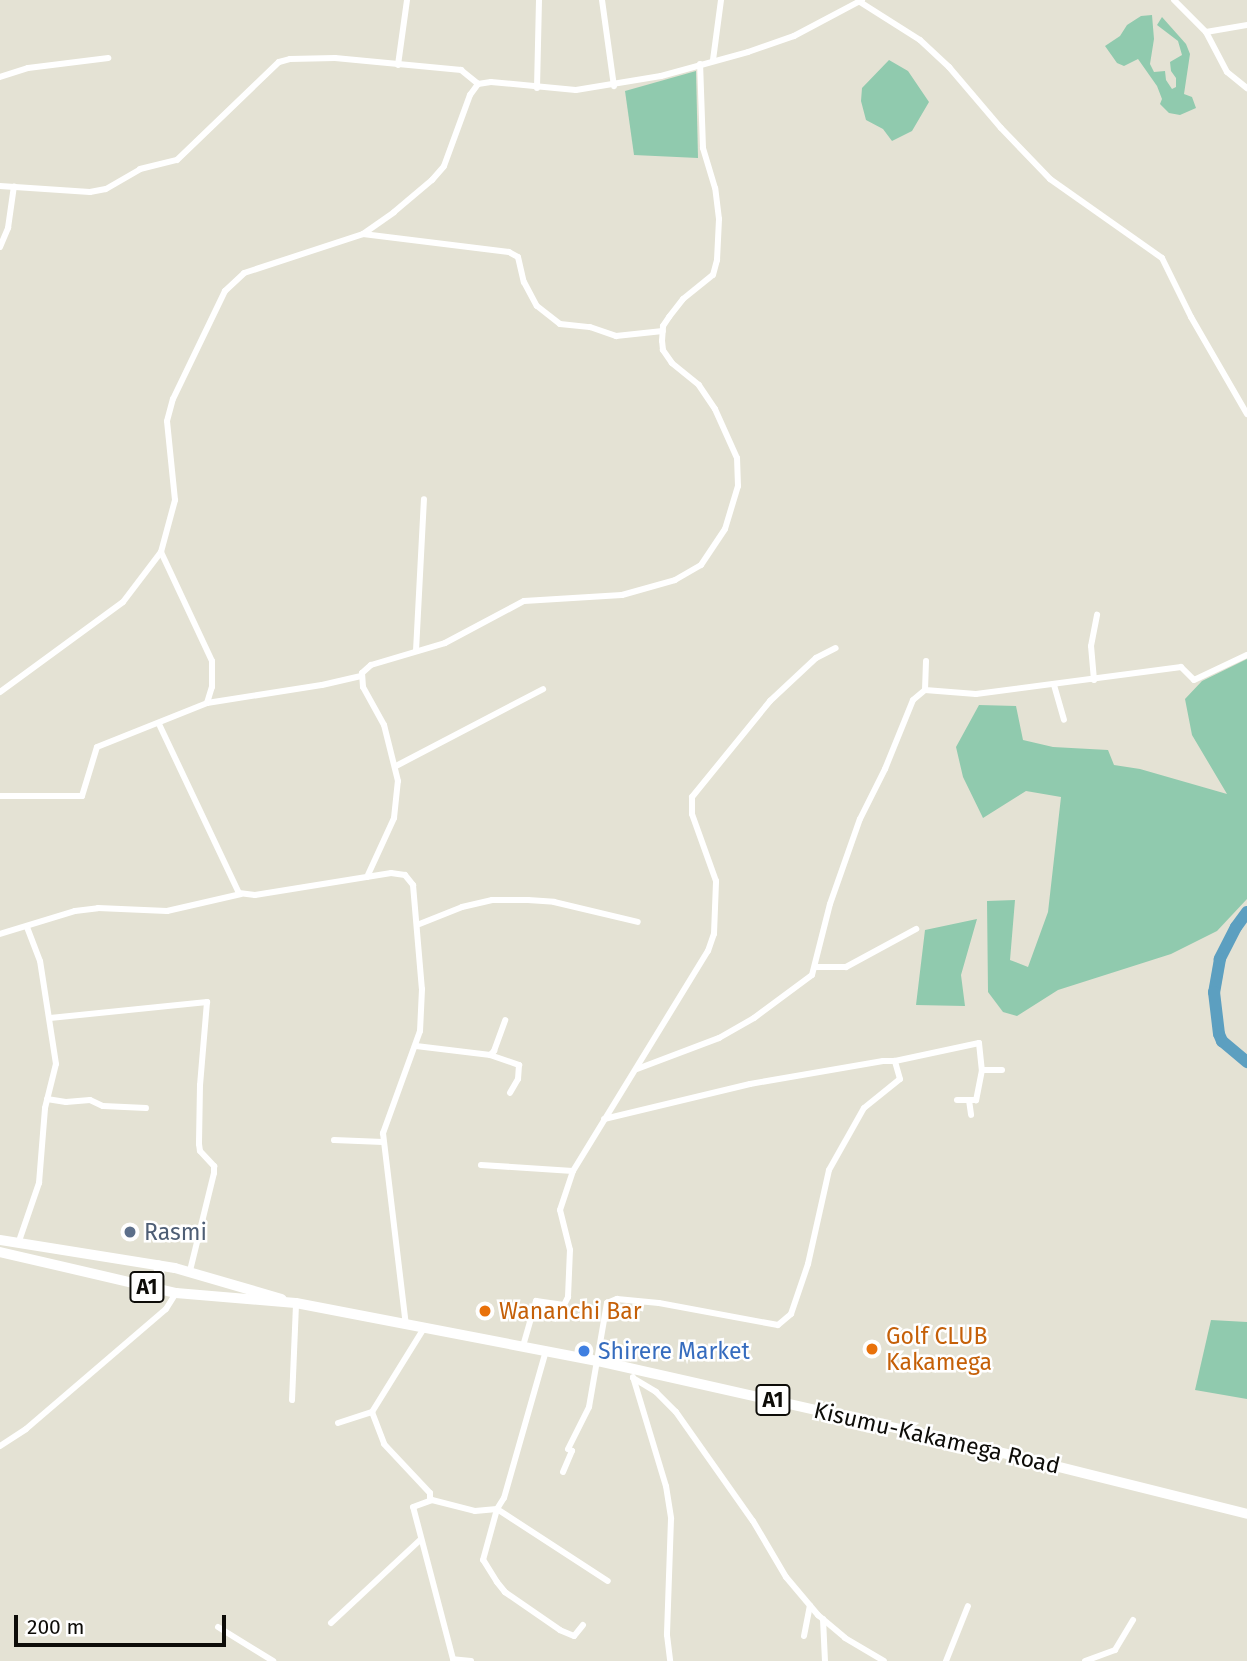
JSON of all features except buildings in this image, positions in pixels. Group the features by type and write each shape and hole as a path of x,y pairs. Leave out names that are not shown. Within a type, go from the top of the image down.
{"highway":[{"name":"Kisumu-Kakamega Road","path":"0,1241 190,1271 296,1304"},
{"name":"Kisumu-Kakamega Road","path":"0,1252 176,1293 296,1304 598,1361 632,1373 979,1447 1247,1514"},
{"path":"154,1288 160,1277 158,1265"}],"street":[{"path":"398,65 407,0"},
{"path":"537,89 539,0"},
{"path":"602,0 614,86"},
{"path":"713,60 721,0"},
{"path":"1174,0 1206,32 1219,61 1247,88"},
{"path":"0,692 122,603 161,552 175,500 167,421 173,400 225,291 244,273 323,250 363,234 432,180 444,166 470,95 478,84 492,82 537,89 576,90 614,86 748,52 794,36 861,1 906,30 929,49 1050,178 1162,258 1197,327 1247,414"},
{"path":"1206,32 1247,26"},
{"path":"0,77 28,68 108,58"},
{"path":"0,186 90,192 106,189 139,169 177,160 279,62 335,58 461,70 478,84"},
{"path":"0,796 82,797 97,747 207,703 322,685 361,676 371,665 445,643 524,601 601,597 646,590 688,574 708,557 728,522 736,496 740,466 715,409 699,385 672,363 663,350 663,331 668,317 683,299 713,275 717,260 719,219 715,188 703,148 700,64"},
{"path":"0,247 8,228 14,186"},
{"path":"363,234 509,252 518,257 524,282 537,306 559,324 590,327 616,336 663,331"},
{"path":"416,651 424,499"},
{"path":"161,552 212,661 212,687 207,703"},
{"path":"1094,680 1091,646 1097,615"},
{"path":"523,1346 534,1303 540,1300 564,1305 568,1297 571,1258 560,1210 573,1171 708,950 714,934 716,881 692,814 692,797 770,701 816,658 836,648"},
{"path":"637,1069 682,1054 754,1018 812,975 831,904 860,818 885,769 913,700 925,690 976,694 1181,667 1194,680 1247,654"},
{"path":"925,690 926,662"},
{"path":"361,676 362,687 384,724 396,766 394,818 367,877"},
{"path":"1054,685 1064,720"},
{"path":"396,766 543,689"},
{"path":"159,724 200,805 230,880 241,894"},
{"path":"0,934 85,909 167,911 241,894 255,895 367,877 405,875 413,885 422,1000 416,1046 385,1119 383,1142 406,1325"},
{"path":"417,925 462,907 492,900 554,902 638,922"},
{"path":"18,1244 39,1183 47,1099 56,1064 40,961 27,927"},
{"path":"815,967 846,967 916,929"},
{"path":"50,1018 207,1002 200,1085 200,1144 203,1157 214,1166 214,1173 190,1271"},
{"path":"490,1055 494,1051 505,1020"},
{"path":"604,1119 750,1084 895,1061 979,1043 982,1070 976,1100 957,1100"},
{"path":"416,1046 490,1055 519,1065 518,1079 510,1093"},
{"path":"563,1472 572,1451 568,1449 589,1407 605,1305 617,1299 659,1303 778,1325 791,1314 820,1219 829,1170 864,1108 900,1079 895,1061"},
{"path":"982,1070 1002,1070"},
{"path":"47,1099 66,1102 90,1100 103,1107 146,1108"},
{"path":"969,1100 971,1115"},
{"path":"334,1140 383,1142"},
{"path":"481,1165 573,1171"},
{"path":"0,1446 26,1430 166,1309 176,1293"},
{"path":"292,1400 296,1304"},
{"path":"338,1423 372,1412 424,1328"},
{"path":"546,1351 504,1498 497,1509 483,1560 505,1592 560,1630 574,1636 583,1625"},
{"path":"632,1373 676,1412 753,1521 786,1577 810,1606 845,1638 884,1661"},
{"path":"632,1373 666,1486 671,1519 667,1614 670,1661"},
{"path":"372,1412 384,1444 430,1493 430,1500"},
{"path":"471,1661 453,1660 413,1507 430,1500 475,1511 497,1509 608,1581"},
{"path":"331,1623 421,1539"},
{"path":"804,1636 810,1606"},
{"path":"946,1661 968,1606"},
{"path":"823,1619 825,1661"},
{"path":"1085,1661 1115,1650 1133,1620"},
{"path":"218,1627 273,1661"}],"green space":[{"path":"1152,15 1154,39 1150,64 1154,72 1165,71 1166,80 1172,89 1176,87 1176,78 1171,71 1170,62 1182,55 1178,41 1157,25 1162,17 1186,44 1190,54 1184,94 1192,97 1196,108 1180,115 1169,113 1160,104 1162,99 1157,86 1138,59 1124,66 1117,63 1105,46 1120,36 1127,25 1141,16"},
{"path":"889,60 908,71 929,102 912,131 892,141 883,129 866,120 861,101 862,88"},
{"path":"696,71 698,158 634,155 625,91"},
{"path":"1247,659 1247,899 1217,931 1171,954 1058,990 1017,1016 1003,1012 988,992 987,901 1015,900 1010,960 1028,967 1048,912 1061,797 1026,791 983,818 963,777 956,747 979,705 1016,706 1023,740 1053,747 1108,750 1114,765 1140,769 1227,794 1192,735 1185,699 1202,681"},
{"path":"977,919 961,975 965,1006 916,1005 925,930"},
{"path":"1211,1320 1247,1322 1247,1399 1195,1390"}],"waterway":[{"path":"1247,912 1220,959 1214,992 1222,1041 1247,1062"}],"place":[{"name":"Rasmi","path":"130,1232"},
{"name":"Wananchi Bar","path":"485,1311"},
{"name":"Golf CLUB Kakamega","path":"872,1349"},
{"name":"Shirere Market","path":"584,1351"}]}
